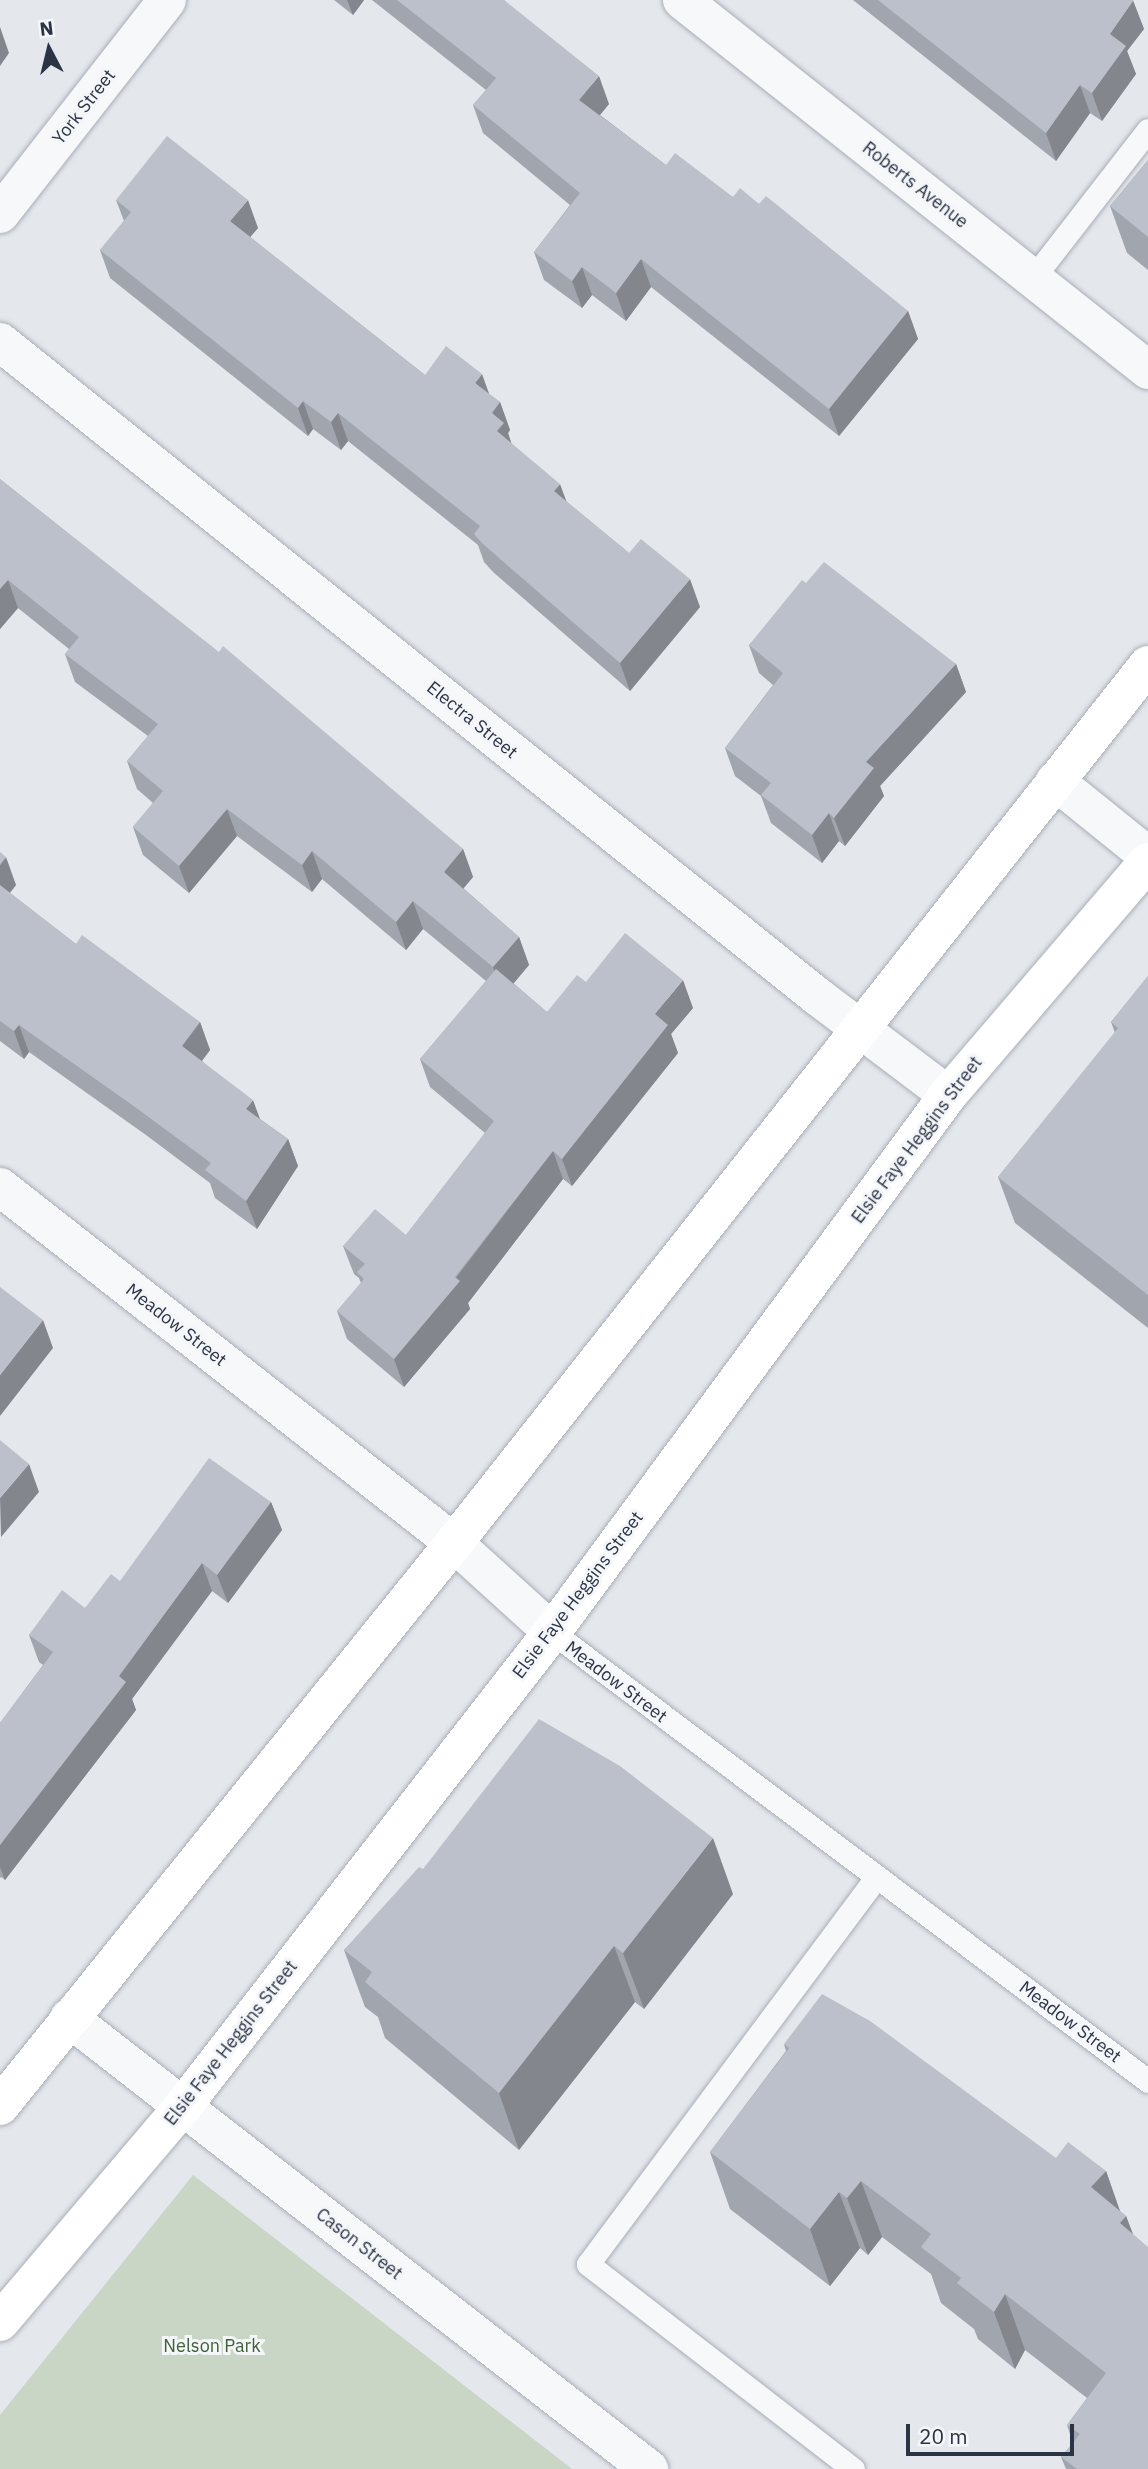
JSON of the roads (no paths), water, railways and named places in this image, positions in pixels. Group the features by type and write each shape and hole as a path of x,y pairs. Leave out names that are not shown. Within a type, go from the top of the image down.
{"main road":[{"path":"0,2106 454,1543 859,1027 1148,665"},
{"name":"Elsie Faye Heggins Street","path":"0,2322 183,2106 552,1632 947,1095 1148,862"}],"street":[{"name":"York Street","path":"0,214 167,0"},
{"name":"Roberts Avenue","path":"682,0 1148,370"},
{"name":"Electra Street","path":"0,342 947,1095"},
{"path":"1055,781 1148,856"},
{"name":"Meadow Street","path":"0,1187 454,1543 552,1632"},
{"name":"Cason Street","path":"69,2018 649,2469"}],"lane":[{"path":"1032,278 1148,130"},
{"name":"Meadow Street","path":"552,1632 1148,2081"},
{"path":"853,2469 588,2264 876,1877"}],"park label":[{"name":"Nelson Park","path":"212,2346"}]}
